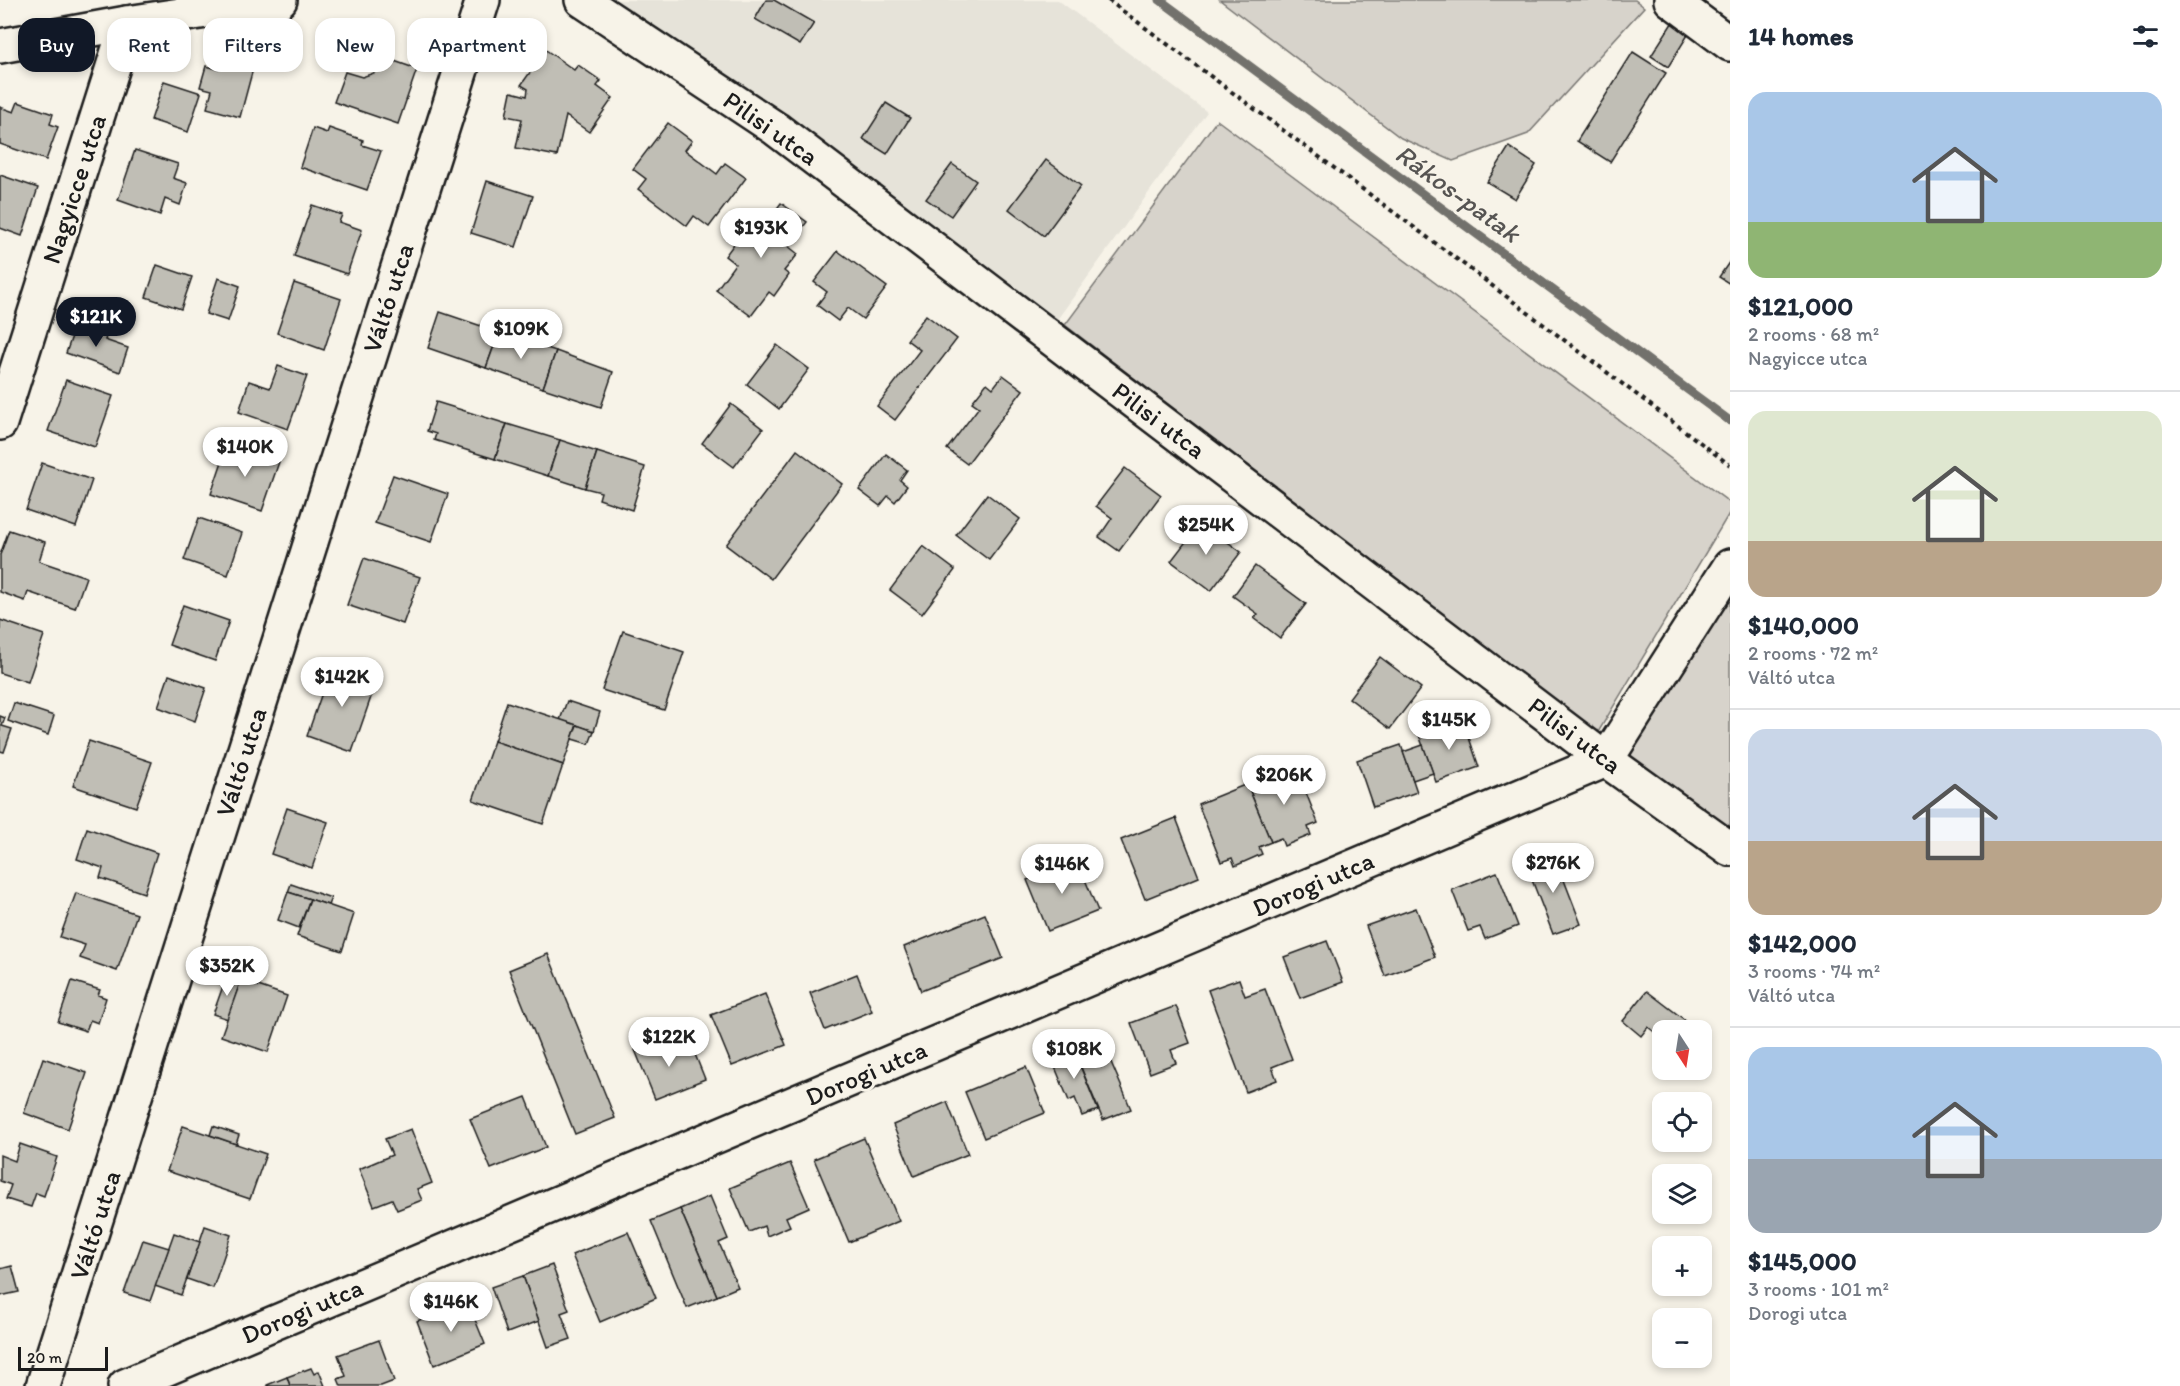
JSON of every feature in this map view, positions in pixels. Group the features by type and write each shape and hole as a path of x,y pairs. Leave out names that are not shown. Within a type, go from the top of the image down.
{"street":[{"path":"160,18 280,0"},
{"name":"Váltó utca","path":"44,1386 483,0"},
{"name":"Pilisi utca","path":"582,0 776,129 1606,760 1730,849"},
{"path":"1671,0 1730,44"},
{"path":"6,39 107,26"},
{"name":"Nagyicce utca","path":"0,423 111,72"},
{"path":"1606,760 1730,566"},
{"name":"Dorogi utca","path":"125,1386 1606,760"}],"path":[{"path":"1107,0 1730,465"}],"shaded area":[{"path":"598,0 1058,0 1207,112 1051,328"},
{"path":"1220,0 1635,0 1644,7 1528,134 1453,161 1401,138"},
{"path":"1217,120 1730,503 1730,512 1597,734 1065,325"},
{"path":"1730,596 1730,838 1623,758"}],"building":[{"path":"766,0 774,0 814,23 800,45 755,19"},
{"path":"1674,20 1691,30 1668,67 1651,56"},
{"path":"547,51 574,70 578,65 601,81 597,86 613,98 589,132 566,116 557,156 516,148 522,119 506,116 511,92 527,96 528,89 521,85 530,72 547,72"},
{"path":"1633,52 1666,73 1610,162 1577,141"},
{"path":"395,61 407,65 407,72 416,72 398,124 334,102 345,72 362,77 374,73 395,72"},
{"path":"204,72 252,72 240,117 207,108 212,90 200,87"},
{"path":"164,81 201,93 188,132 151,120"},
{"path":"18,102 53,114 50,124 58,127 46,160 0,144 0,107 14,112"},
{"path":"886,103 910,118 887,154 863,139"},
{"path":"668,123 692,141 685,150 717,174 725,163 746,178 709,227 694,216 687,226 638,189 646,179 633,169"},
{"path":"313,128 327,133 329,128 363,140 362,145 381,151 367,190 300,167"},
{"path":"1509,147 1536,165 1515,199 1487,182"},
{"path":"135,150 178,164 173,178 187,183 180,205 165,199 160,215 118,200"},
{"path":"1046,160 1081,186 1044,236 1009,209"},
{"path":"952,164 976,181 951,216 926,199"},
{"path":"0,175 38,188 22,236 0,228"},
{"path":"487,181 533,196 516,247 471,233"},
{"path":"781,203 807,222 788,246 798,254 784,271 789,275 774,296 769,292 751,316 716,290 735,264 725,256 753,218 764,226"},
{"path":"312,205 342,215 339,222 362,230 347,274 294,256"},
{"path":"838,251 887,287 863,319 848,308 838,321 817,305 827,292 814,282"},
{"path":"1730,261 1730,284 1719,277"},
{"path":"157,265 192,277 181,309 146,297"},
{"path":"218,278 240,286 228,321 206,314"},
{"path":"294,283 341,299 324,350 277,333"},
{"path":"440,312 499,332 486,368 428,348"},
{"path":"926,315 957,339 895,420 877,406 920,350 907,340"},
{"path":"77,322 107,333 105,340 128,348 120,372 66,353"},
{"path":"499,332 556,351 543,388 486,368"},
{"path":"777,345 809,369 779,409 747,384"},
{"path":"556,351 613,372 601,407 543,388"},
{"path":"278,366 307,376 288,429 239,412 249,381 270,388"},
{"path":"1003,375 1023,390 967,464 947,449 979,407 972,402 987,383 993,388"},
{"path":"66,380 113,396 95,447 48,431"},
{"path":"436,402 507,424 495,459 434,440 436,434 427,431"},
{"path":"731,404 763,429 734,467 702,443"},
{"path":"507,424 560,440 548,476 495,459"},
{"path":"560,440 597,452 585,488 548,476"},
{"path":"228,444 279,462 262,511 211,494"},
{"path":"797,450 842,484 771,579 726,545"},
{"path":"597,452 645,467 632,510 599,499 601,492 585,488"},
{"path":"886,454 907,470 900,480 907,486 895,502 888,496 880,506 859,490"},
{"path":"42,463 92,480 76,527 26,510"},
{"path":"1125,468 1161,495 1119,551 1099,537 1112,518 1096,506"},
{"path":"393,475 448,494 431,542 375,523"},
{"path":"987,494 1020,519 989,560 956,535"},
{"path":"199,518 242,533 228,575 184,560"},
{"path":"1201,522 1241,552 1211,591 1171,561"},
{"path":"9,530 45,542 39,561 86,577 75,608 28,592 25,601 0,592 0,555"},
{"path":"923,546 955,570 922,614 890,590"},
{"path":"364,558 420,577 403,624 347,605"},
{"path":"1255,566 1306,604 1280,638 1254,618 1258,614 1233,596"},
{"path":"183,605 229,621 215,661 169,645"},
{"path":"0,620 44,635 28,682 0,673"},
{"path":"623,631 684,652 664,710 602,690"},
{"path":"1380,657 1421,688 1390,729 1349,698"},
{"path":"332,664 377,680 352,752 307,736"},
{"path":"169,675 206,688 195,721 158,707"},
{"path":"567,701 600,712 594,731 560,720"},
{"path":"507,702 577,725 563,765 494,741"},
{"path":"14,703 54,716 48,735 8,721"},
{"path":"0,716 5,718 2,726 12,729 4,752 0,751"},
{"path":"1463,720 1479,767 1436,782 1419,735"},
{"path":"577,725 594,731 589,744 572,739"},
{"path":"89,741 152,762 136,807 73,786"},
{"path":"494,741 563,765 543,824 473,800"},
{"path":"1401,745 1417,792 1373,807 1357,760"},
{"path":"1423,745 1433,773 1413,780 1403,752"},
{"path":"1295,765 1318,823 1308,827 1311,835 1284,846 1281,838 1271,842 1247,784"},
{"path":"1247,784 1271,842 1259,847 1262,854 1235,866 1232,858 1221,862 1198,804"},
{"path":"287,808 328,822 312,868 271,854"},
{"path":"1176,818 1199,877 1145,899 1121,840"},
{"path":"87,828 157,853 144,893 100,878 103,868 77,859"},
{"path":"1546,854 1550,864 1557,862 1581,924 1553,934 1525,862"},
{"path":"1077,860 1098,911 1048,931 1027,880"},
{"path":"1497,872 1518,926 1485,939 1480,927 1468,931 1452,890"},
{"path":"291,884 331,898 328,905 288,892"},
{"path":"288,892 310,899 299,928 278,920"},
{"path":"76,893 137,914 117,971 80,958 85,945 60,937"},
{"path":"310,899 354,914 342,951 297,936"},
{"path":"1416,908 1435,957 1385,976 1366,926"},
{"path":"985,914 1003,958 921,991 904,947"},
{"path":"1327,941 1343,982 1300,998 1284,957"},
{"path":"548,954 615,1118 575,1134 509,970"},
{"path":"857,974 872,1011 825,1030 810,993"},
{"path":"227,975 241,980 228,1019 213,1014"},
{"path":"1239,979 1245,996 1265,989 1292,1059 1272,1067 1277,1080 1246,1092 1208,990"},
{"path":"241,980 287,996 268,1052 221,1036"},
{"path":"72,981 100,990 98,995 106,998 98,1023 90,1020 86,1031 58,1022"},
{"path":"1647,991 1685,1020 1652,1020 1652,1030 1648,1027 1641,1036 1623,1021"},
{"path":"765,994 786,1045 732,1066 711,1015"},
{"path":"1176,1006 1190,1043 1171,1050 1176,1063 1150,1073 1131,1023"},
{"path":"1099,1034 1131,1109 1103,1120 1072,1046"},
{"path":"661,1040 666,1052 690,1042 705,1079 655,1099 635,1050"},
{"path":"1072,1046 1098,1110 1082,1116 1075,1098 1069,1101 1050,1055"},
{"path":"43,1058 87,1073 68,1129 24,1113"},
{"path":"1026,1067 1045,1113 984,1138 965,1092"},
{"path":"526,1097 546,1147 491,1169 470,1119"},
{"path":"947,1102 968,1154 914,1176 893,1125"},
{"path":"183,1126 266,1154 250,1199 167,1171"},
{"path":"213,1126 239,1135 236,1144 210,1135"},
{"path":"411,1129 432,1183 417,1189 422,1200 397,1210 392,1199 374,1206 359,1169 392,1155 385,1139"},
{"path":"864,1138 899,1221 849,1242 814,1159"},
{"path":"20,1144 57,1157 44,1196 36,1193 31,1207 6,1199 11,1185 0,1181 0,1155 15,1161"},
{"path":"790,1163 809,1207 786,1217 790,1226 767,1236 764,1226 749,1232 730,1188"},
{"path":"710,1196 728,1239 719,1243 738,1287 717,1296 680,1209"},
{"path":"680,1209 717,1296 687,1308 651,1221"},
{"path":"205,1226 231,1235 213,1288 187,1279"},
{"path":"628,1232 656,1298 600,1322 572,1255"},
{"path":"174,1233 200,1242 181,1295 155,1286"},
{"path":"143,1240 169,1248 150,1301 124,1293"},
{"path":"552,1265 569,1310 561,1313 571,1339 548,1347 523,1276"},
{"path":"12,1266 19,1292 0,1296 0,1269"},
{"path":"523,1276 539,1321 507,1333 491,1287"},
{"path":"467,1300 485,1344 434,1365 417,1321"},
{"path":"379,1340 394,1381 381,1386 341,1386 338,1379 346,1376 338,1355"},
{"path":"311,1368 314,1374 319,1371 325,1386 290,1386 287,1377"},
{"path":"287,1377 290,1386 267,1386 267,1385"}],"waterway":[{"name":"Rákos-patak","path":"1160,0 1730,421"}]}
